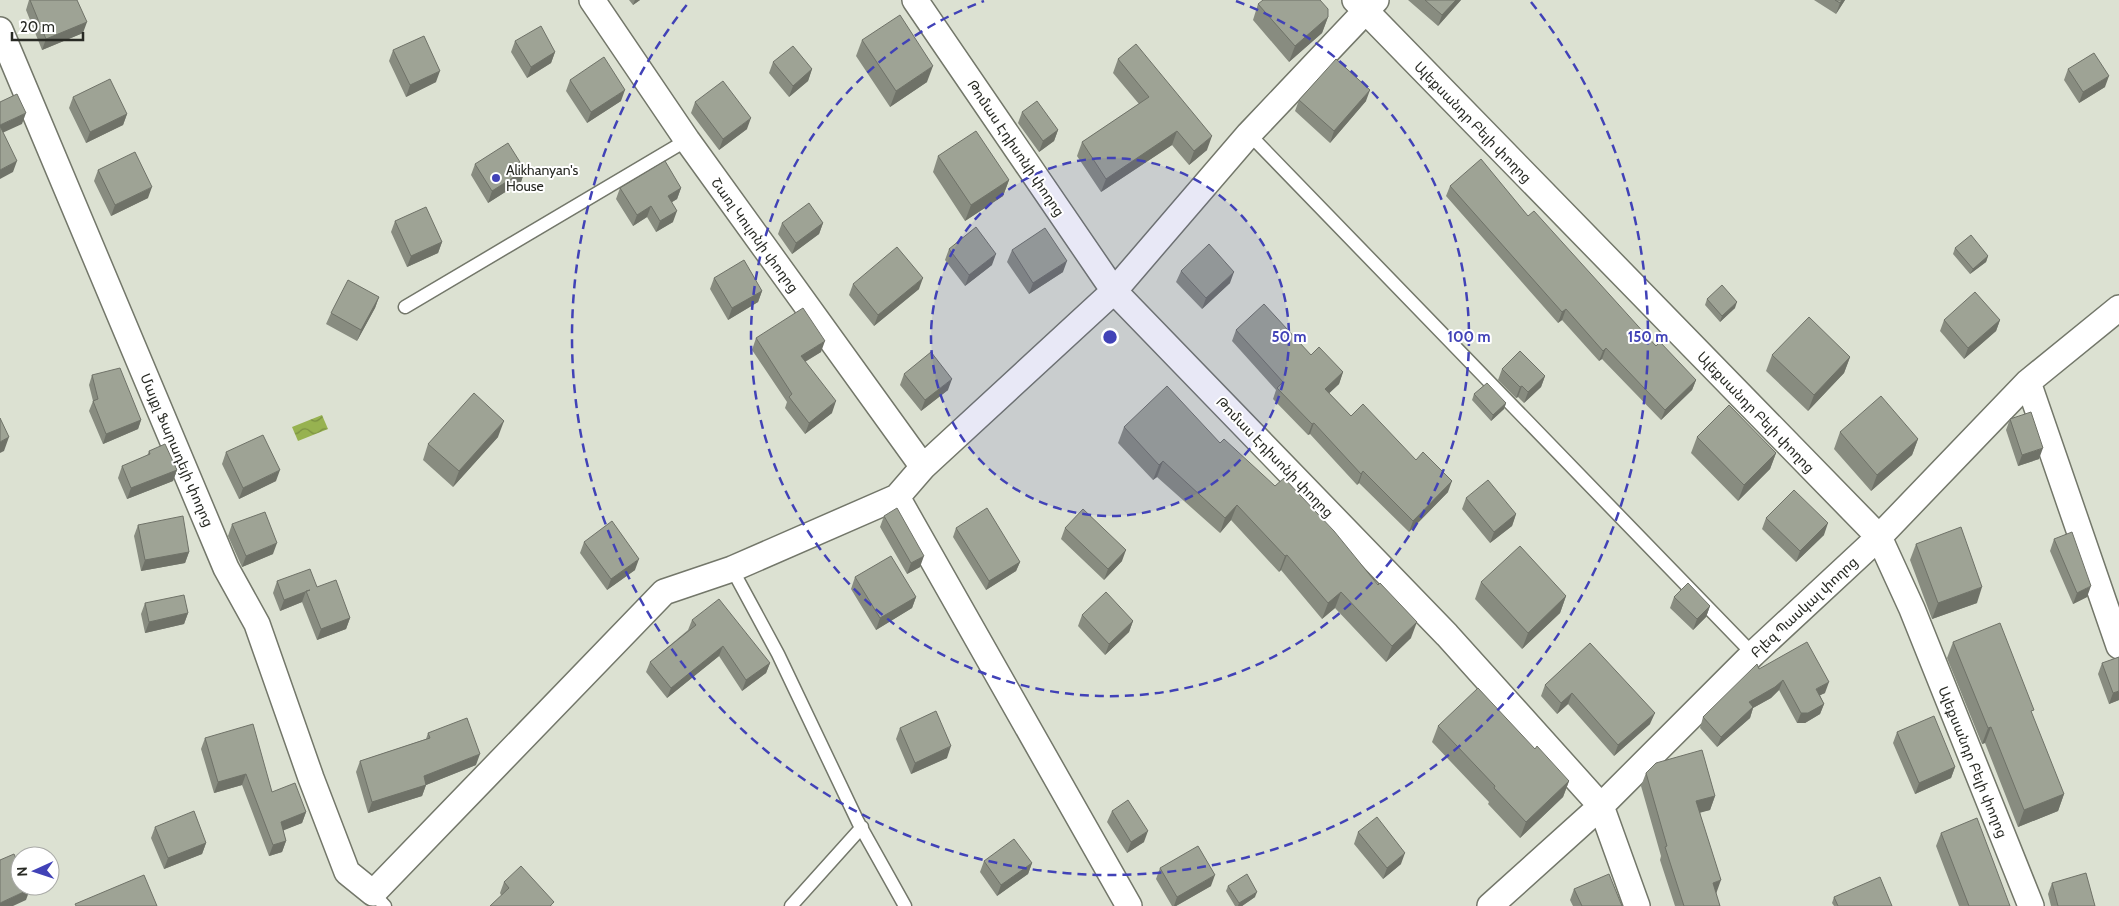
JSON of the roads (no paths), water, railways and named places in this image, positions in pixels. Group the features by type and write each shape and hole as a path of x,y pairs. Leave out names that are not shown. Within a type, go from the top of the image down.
{"street":[{"name":"Շառլ Կուլոնի փողոց","path":"592,0 687,140 923,468"},
{"name":"Թոմաս Էդիսոնի փողոց","path":"915,0 1114,291 1447,635 1600,806 1637,906"},
{"path":"379,899 664,592 732,568 897,497 923,468 1114,291 1249,134 1365,4"},
{"name":"Ալեքսանդր Բելի փողոց","path":"1365,4 1879,538 1912,609 2031,906"},
{"name":"Մայքլ Ֆարադեյի փողոց","path":"0,30 226,568 257,624 311,778 347,872 379,899"},
{"name":"Բլեզ Պասկալ փողոց","path":"1490,906 1600,806 1753,654 1879,538 2028,382 2119,308"},
{"path":"2028,382 2119,646"},
{"path":"897,497 1130,906"}],"lane":[{"path":"1249,134 1753,654"},
{"path":"405,307 687,140"},
{"path":"732,568 778,654 862,827 905,906"},
{"path":"791,906 862,827"}],"water":[{"path":"322,415 328,429 298,441 292,427"}],"place":[{"name":"Alikhanyan's House","path":"496,178"}]}
